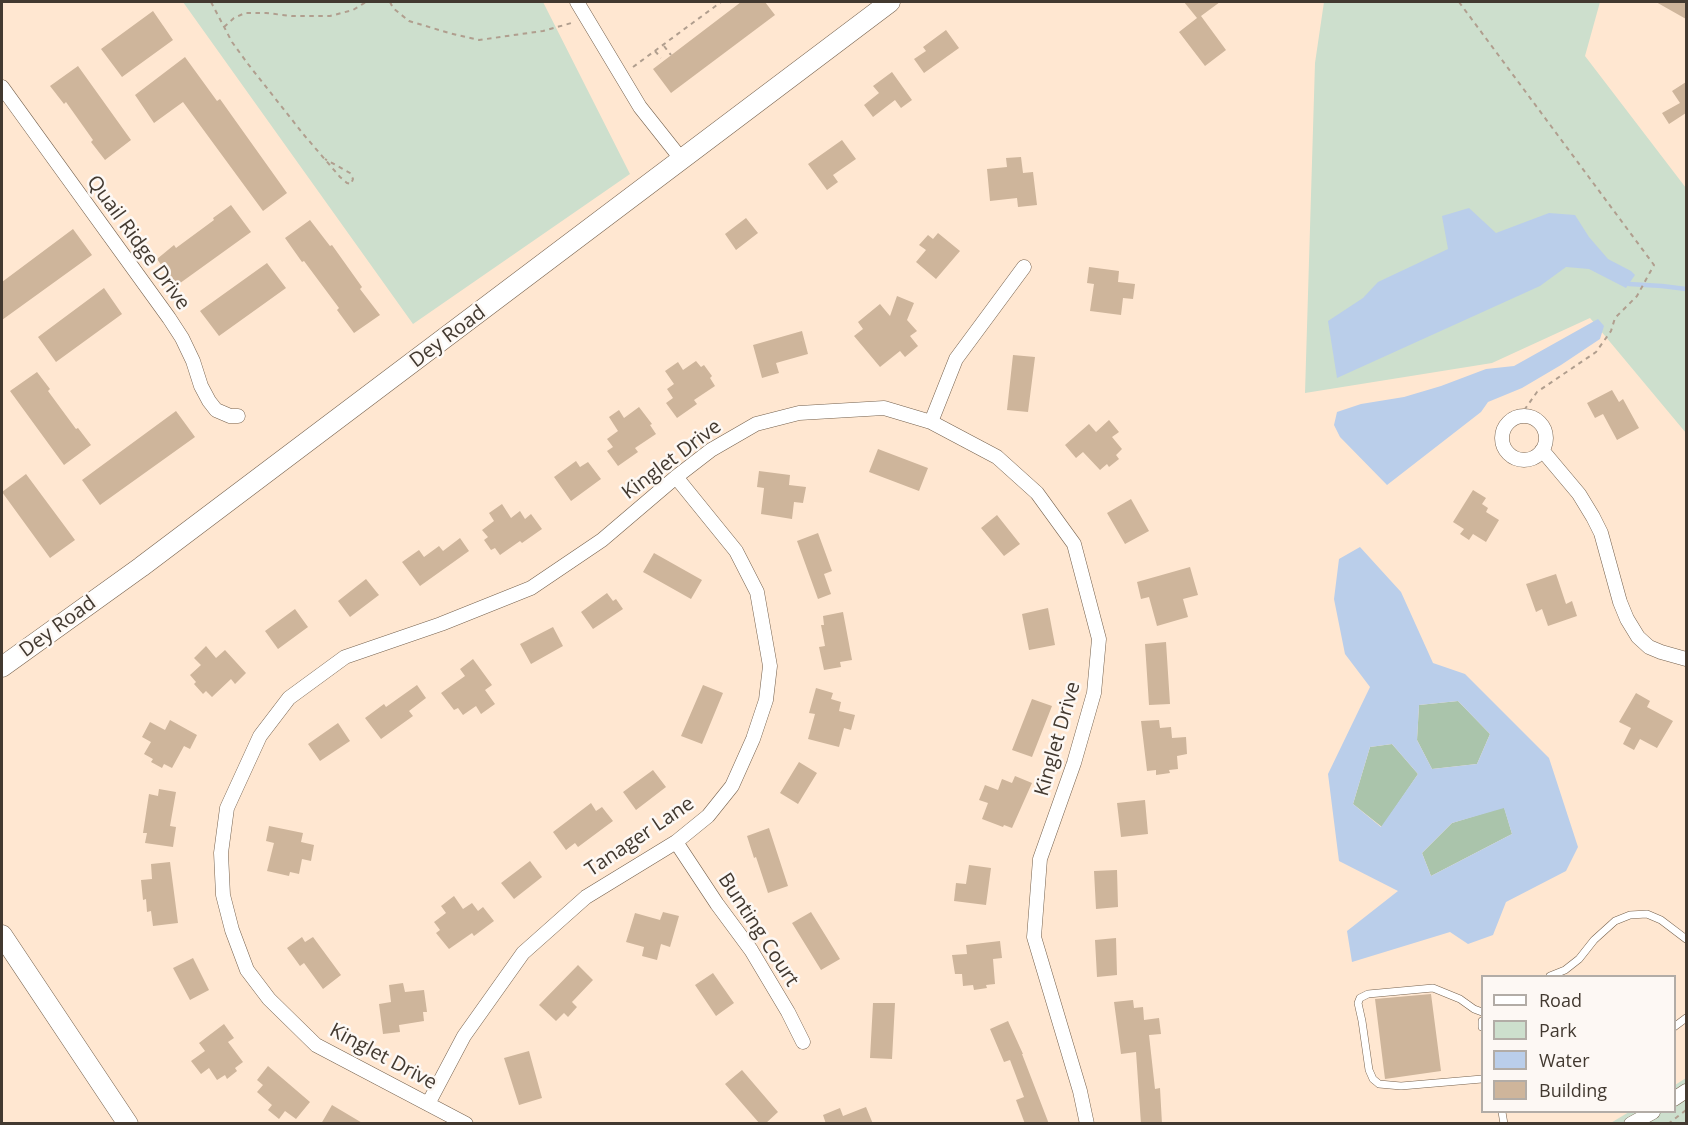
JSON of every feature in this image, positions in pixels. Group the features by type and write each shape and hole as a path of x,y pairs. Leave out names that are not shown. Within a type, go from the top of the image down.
{"main road":[{"name":"Dey Road","path":"2,667 141,567 890,2"},
{"path":"4,945 128,1124"}],"street":[{"path":"577,2 640,107 682,160"},
{"name":"Quail Ridge Drive","path":"2,87 169,318 182,338 209,401 216,410 230,416 238,416"},
{"path":"931,422 956,359 1024,267"},
{"name":"Kinglet Drive","path":"466,1124 316,1045 269,999 247,970 232,930 224,895 221,853 227,808 260,736 289,698 345,657 441,624 531,588 602,540 711,450 756,424 800,413 884,408 931,422 997,457 1037,493 1074,544 1100,639 1094,693 1074,763 1040,859 1034,937 1080,1091 1087,1124"},
{"path":"1520,416 1536,420 1542,425 1546,436 1542,450 1531,459 1523,460 1507,452 1502,439 1507,424 1520,416"},
{"path":"1542,450 1579,494 1597,525 1620,602 1638,637 1649,647 1686,659"},
{"name":"Tanager Lane","path":"428,1104 464,1036 523,953 586,897 676,842 708,816 732,786 753,739 766,700 770,666 757,592 736,551 676,477"},
{"name":"Bunting Court","path":"676,842 751,950 803,1042"},
{"path":"1631,1124 1651,1113"}],"lane":[{"path":"1552,975 1565,970 1579,959 1594,940 1615,921 1630,915 1647,914 1661,920 1686,939"},
{"path":"1481,1012 1460,999 1433,988 1368,994 1360,998 1358,1003 1369,1070 1373,1079 1379,1084 1424,1085 1481,1079"}],"path":[{"path":"211,2 232,42 248,64 325,159 340,177 351,184 353,179 350,173 325,159"},
{"path":"224,27 234,18 245,13 330,16 353,10 366,2"},
{"path":"390,2 393,8 409,21 478,40 543,31 565,26 586,17"},
{"path":"621,76 721,2"},
{"path":"1459,2 1653,265 1637,296 1616,318 1611,331 1596,352 1538,392 1520,416"},
{"path":"663,45 671,55"},
{"path":"655,51 661,58"},
{"path":"1668,1124 1686,1110"}],"green space":[{"path":"183,2 543,2 630,174 413,324"},
{"path":"1324,2 1600,2 1585,56 1686,188 1686,433 1590,318 1492,363 1305,393 1315,63"},
{"path":"1458,701 1490,734 1477,764 1432,769 1417,740 1419,705"},
{"path":"1392,744 1418,774 1382,827 1353,804 1370,747"},
{"path":"1504,807 1512,834 1431,876 1422,853 1452,823"},
{"path":"1686,1078 1686,1123 1609,1124 1627,1113 1676,1113 1676,1084"}],"water":[{"path":"1469,208 1496,233 1549,213 1575,215 1589,237 1608,259 1635,275 1626,288 1589,269 1566,267 1540,286 1337,378 1328,321 1363,298 1378,282 1448,249 1442,216"},
{"path":"1598,319 1604,326 1600,339 1522,388 1488,402 1481,412 1387,485 1340,437 1334,425 1337,412 1361,404 1404,397 1486,369 1514,366"},
{"path":"1360,547 1401,592 1433,663 1465,674 1549,758 1578,847 1566,871 1506,902 1493,935 1468,944 1450,932 1352,962 1347,931 1398,891 1339,861 1328,774 1370,687 1345,654 1334,599 1339,559","holes":["1458,701 1490,734 1477,764 1432,769 1417,740 1419,705","1392,744 1418,774 1381,827 1353,804 1370,747","1504,808 1512,834 1431,876 1422,853 1452,823"]}],"building":[{"path":"741,2 765,2 775,15 671,93 653,69"},
{"path":"1184,2 1220,2 1201,16 1226,50 1205,66 1179,32 1197,18"},
{"path":"1656,2 1686,2 1686,19"},
{"path":"153,11 173,40 122,77 101,49"},
{"path":"946,30 959,48 924,73 914,59 926,51 923,47"},
{"path":"185,57 217,101 220,99 287,193 263,211 183,102 154,123 135,95"},
{"path":"78,66 131,140 105,160 66,102 64,104 50,86"},
{"path":"892,72 912,100 901,108 895,100 873,117 864,105 879,93 873,86"},
{"path":"1686,82 1686,113 1669,124 1662,113 1680,103 1672,91"},
{"path":"842,140 856,159 833,175 838,182 827,190 808,164"},
{"path":"1021,157 1023,173 1033,172 1037,205 1018,207 1017,198 990,201 987,169 1007,167 1006,158"},
{"path":"231,205 251,232 176,286 157,259 174,245 176,248"},
{"path":"746,218 758,233 736,250 725,234"},
{"path":"310,220 330,246 332,245 380,315 354,333 337,310 339,308 285,238"},
{"path":"73,229 92,255 2,320 2,282"},
{"path":"938,233 960,251 936,279 916,262 926,250 919,245 928,235 933,239"},
{"path":"267,263 286,288 219,336 200,311"},
{"path":"1089,267 1119,271 1118,282 1135,284 1133,299 1123,298 1121,315 1090,311 1094,284 1087,283"},
{"path":"104,288 122,314 56,362 38,337"},
{"path":"897,296 914,303 907,320 917,331 910,336 918,346 905,357 900,351 880,367 854,336 863,329 858,322 880,304 890,316"},
{"path":"802,331 808,354 776,363 779,373 762,378 753,345"},
{"path":"1013,355 1035,357 1028,412 1007,410"},
{"path":"696,361 701,367 704,365 712,376 710,378 715,386 694,400 697,404 677,418 666,403 673,398 667,389 674,384 665,371 678,362 683,370"},
{"path":"37,372 76,429 78,428 91,445 64,465 10,391"},
{"path":"1612,390 1619,402 1623,399 1639,428 1617,440 1603,414 1595,418 1587,403"},
{"path":"639,407 652,424 650,425 656,434 635,448 638,452 618,466 607,451 613,447 607,439 618,431 609,417 619,410 624,418"},
{"path":"176,411 195,437 100,505 82,480"},
{"path":"1109,420 1119,432 1112,437 1122,449 1116,455 1119,459 1109,467 1107,464 1100,470 1083,452 1076,458 1065,445 1089,424 1096,432"},
{"path":"878,449 928,468 919,491 869,472"},
{"path":"576,461 580,467 588,462 601,479 571,501 554,477"},
{"path":"759,471 790,475 789,485 806,487 803,503 794,502 792,519 761,514 764,488 757,487"},
{"path":"26,474 75,540 50,558 2,492"},
{"path":"1473,490 1486,498 1482,504 1488,508 1486,512 1499,520 1486,542 1473,534 1469,540 1460,534 1464,529 1453,522"},
{"path":"1131,499 1149,531 1125,544 1107,513"},
{"path":"502,504 511,518 520,511 525,519 531,514 542,529 500,555 495,548 491,550 484,540 488,537 482,530 494,521 489,513"},
{"path":"997,515 1020,544 1004,556 981,528"},
{"path":"818,533 832,571 824,574 831,594 818,599 797,541"},
{"path":"460,538 469,551 420,586 402,562 419,550 424,557 439,546 443,551"},
{"path":"654,553 702,580 691,599 643,572"},
{"path":"1190,567 1198,595 1183,599 1188,617 1157,626 1149,597 1141,599 1137,582"},
{"path":"1556,574 1566,604 1572,601 1577,616 1548,626 1542,609 1536,612 1526,584"},
{"path":"366,579 379,595 350,617 338,601"},
{"path":"607,593 613,601 616,599 623,609 593,629 581,612"},
{"path":"1048,608 1055,645 1029,650 1022,614"},
{"path":"295,609 308,627 278,649 265,631"},
{"path":"843,612 852,660 840,662 841,667 824,670 819,647 825,646 821,625 824,625 823,616"},
{"path":"553,627 563,646 531,664 520,644"},
{"path":"1166,642 1170,704 1149,705 1145,644"},
{"path":"206,646 216,658 225,650 246,673 235,684 231,679 212,697 206,691 203,694 190,675 201,665 194,658"},
{"path":"473,659 492,685 485,690 495,704 481,714 476,706 463,715 458,708 454,710 441,693 465,676 460,669"},
{"path":"417,685 426,698 409,711 413,716 381,739 365,718 384,704 386,707"},
{"path":"703,685 723,693 702,744 681,736"},
{"path":"816,688 833,693 831,699 841,702 839,711 855,715 851,730 844,728 839,747 808,739 815,714 809,713"},
{"path":"1636,693 1650,701 1647,707 1673,721 1657,748 1640,739 1634,750 1623,744 1631,728 1619,722"},
{"path":"1032,699 1052,706 1032,757 1012,750"},
{"path":"170,720 197,735 190,749 184,746 172,768 164,764 162,768 151,762 153,759 144,754 151,742 142,737 150,722 165,730"},
{"path":"1159,720 1160,728 1171,727 1172,738 1186,737 1187,754 1177,756 1178,769 1156,775 1156,770 1147,771 1141,721"},
{"path":"338,723 350,741 320,761 308,744"},
{"path":"799,762 817,773 798,804 780,793"},
{"path":"653,770 666,787 636,810 623,792"},
{"path":"1015,776 1032,783 1012,828 982,819 988,803 979,800 985,785 998,790 1002,779 1012,783"},
{"path":"159,789 176,792 170,826 176,827 173,847 145,843 147,833 143,833 149,794 158,796"},
{"path":"1145,800 1148,834 1121,837 1117,803"},
{"path":"591,803 596,811 602,807 613,821 578,847 575,843 566,850 553,832"},
{"path":"269,826 303,833 301,842 314,845 311,861 302,859 299,874 290,872 289,876 267,871 274,843 266,841"},
{"path":"769,828 788,886 768,893 747,836"},
{"path":"530,861 542,877 514,899 501,883"},
{"path":"170,862 178,923 153,926 151,911 147,912 146,899 143,900 141,880 152,879 151,864"},
{"path":"969,865 991,868 986,905 954,901 956,883 966,884"},
{"path":"1117,870 1118,907 1096,909 1094,871"},
{"path":"454,896 463,909 472,903 478,911 483,907 494,921 474,936 472,933 449,949 436,933 440,930 434,922 446,913 441,906"},
{"path":"663,912 679,916 670,947 661,944 657,960 642,956 644,947 626,942 635,913 660,920"},
{"path":"811,912 840,959 821,970 792,923"},
{"path":"302,937 305,942 313,937 341,975 323,989 304,963 300,966 287,948"},
{"path":"1116,938 1117,975 1097,977 1095,940"},
{"path":"1000,941 1002,958 993,959 995,984 974,990 973,985 963,986 962,974 955,974 952,955 967,954 966,945"},
{"path":"193,958 209,990 190,1000 173,968"},
{"path":"578,965 593,980 572,1002 577,1007 568,1017 564,1013 556,1021 539,1005"},
{"path":"713,973 734,1003 716,1016 695,985"},
{"path":"403,983 405,992 424,990 427,1012 423,1012 424,1021 399,1025 400,1032 383,1034 379,1004 391,1002 389,985"},
{"path":"1431,994 1441,1071 1385,1079 1375,999"},
{"path":"1133,1000 1134,1008 1143,1007 1144,1020 1159,1018 1161,1034 1149,1035 1155,1089 1160,1088 1162,1124 1141,1124 1136,1052 1121,1054 1114,1002"},
{"path":"873,1003 895,1003 892,1059 870,1058"},
{"path":"1008,1021 1049,1124 1025,1124 1016,1100 1024,1097 1010,1060 1004,1062 990,1029"},
{"path":"224,1024 234,1038 228,1042 243,1062 227,1079 225,1075 217,1080 209,1068 201,1074 191,1061 205,1051 199,1043"},
{"path":"529,1051 542,1098 519,1105 504,1058"},
{"path":"268,1066 310,1102 296,1119 285,1111 279,1119 268,1110 272,1105 257,1092 263,1085 257,1080"},
{"path":"742,1070 778,1112 765,1124 760,1124 725,1084"},
{"path":"332,1105 364,1124 321,1124"},
{"path":"866,1107 873,1124 826,1124 823,1115 840,1108 843,1116"}],"waterway":[{"path":"1629,284 1686,289"}]}
